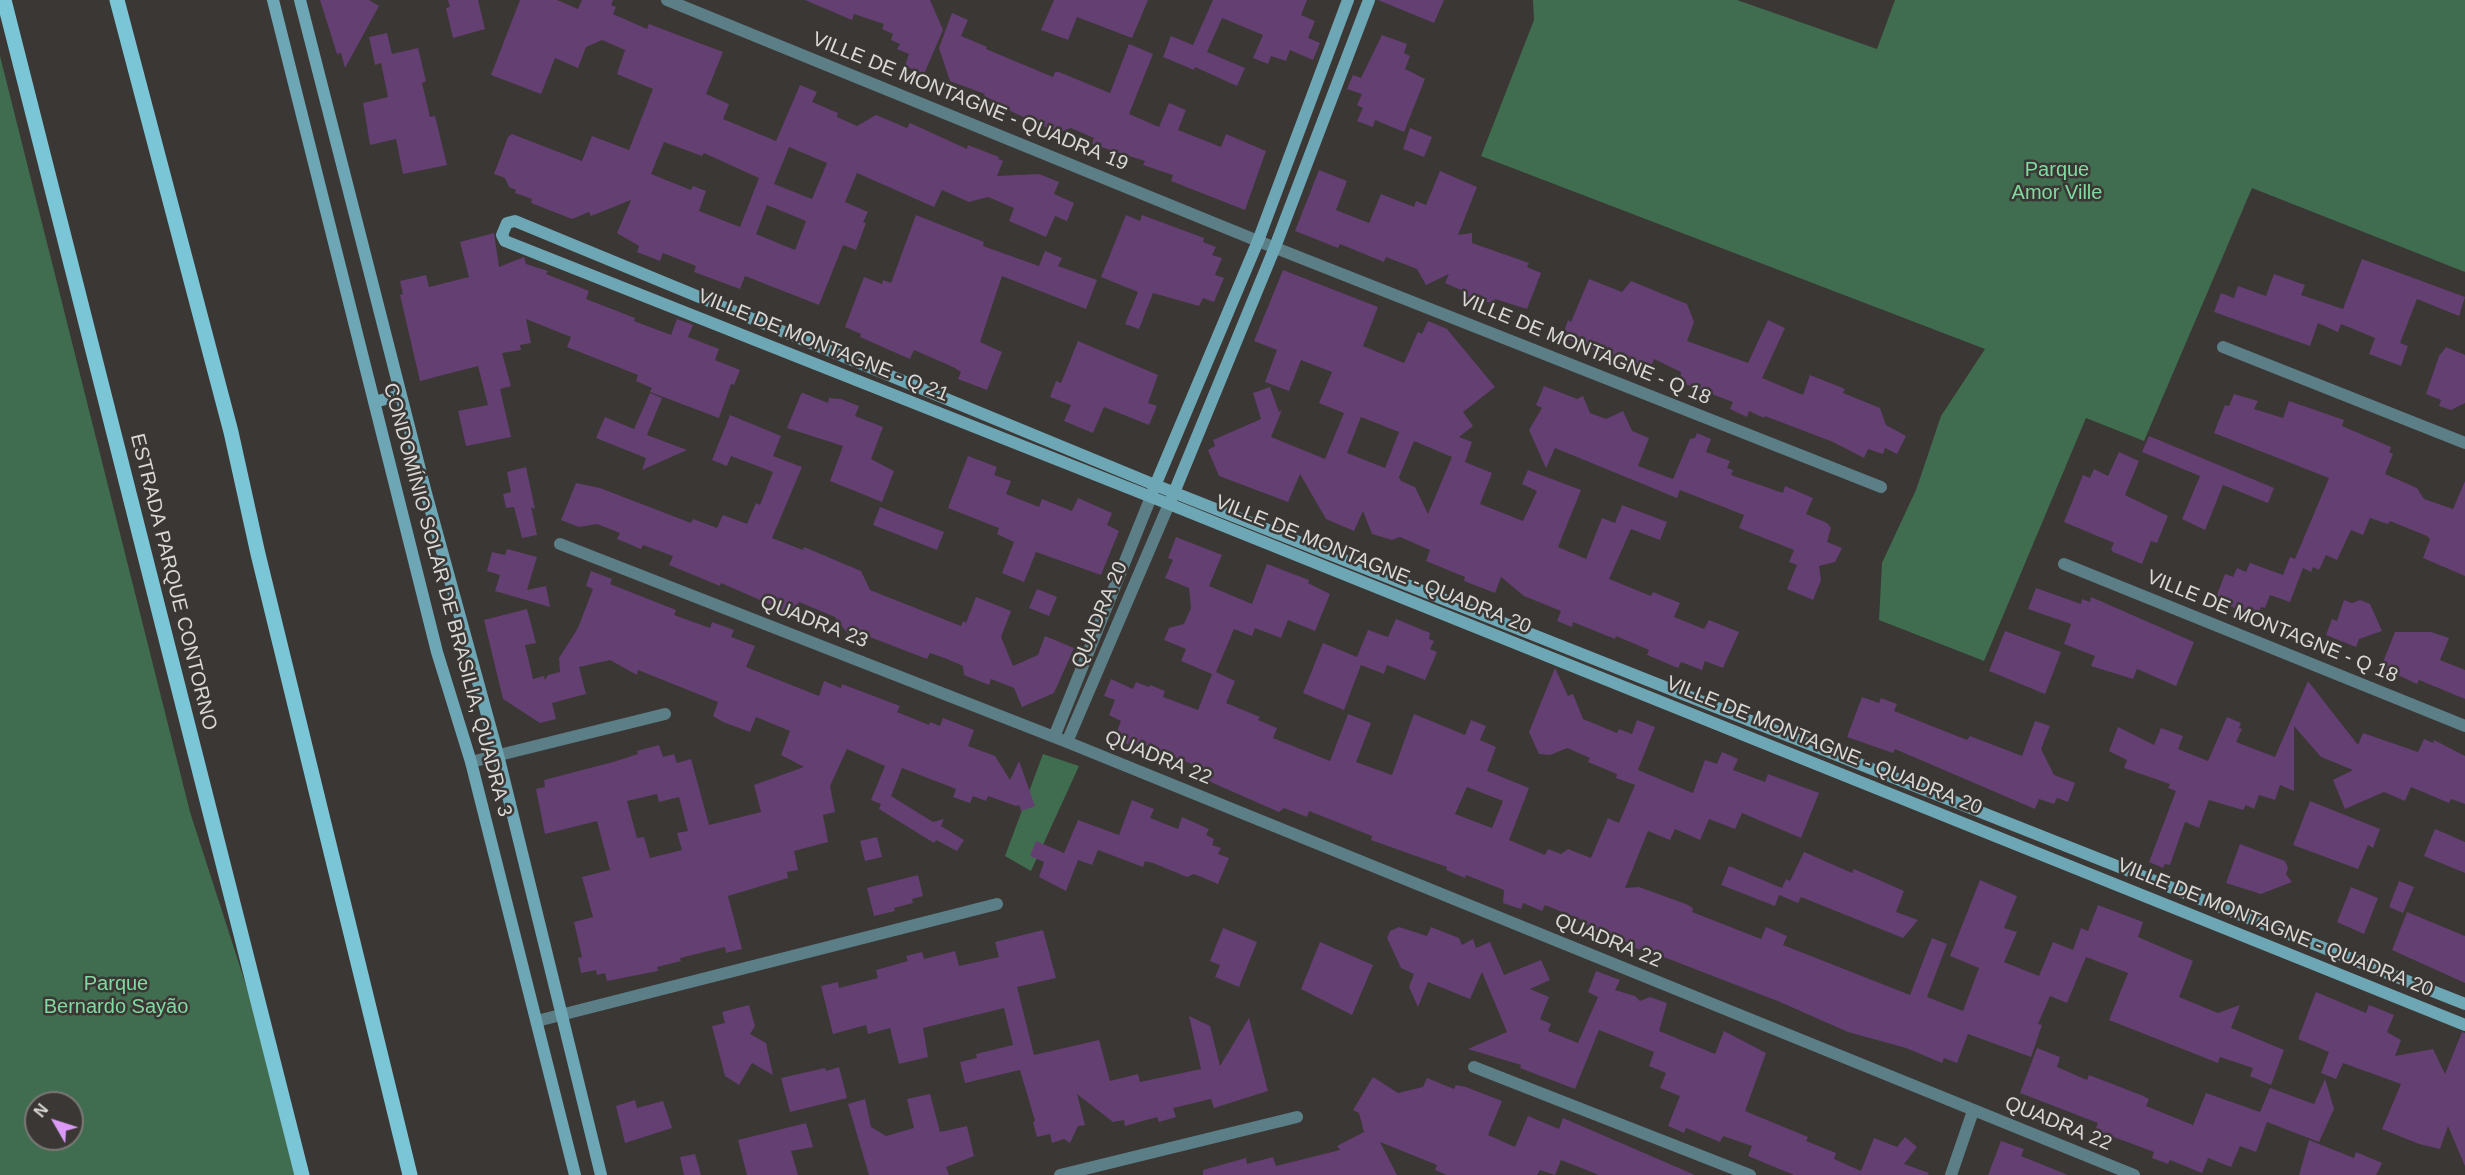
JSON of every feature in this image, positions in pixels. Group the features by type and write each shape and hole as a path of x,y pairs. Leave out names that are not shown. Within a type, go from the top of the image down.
{"main road":[{"name":"ESTRADA PARQUE CONTORNO","path":"4,0 302,1175"},
{"path":"117,0 231,432 260,565 410,1175"}],"street":[{"name":"CONDOMÍNIO SOLAR DE BRASILIA, QUADRA 3","path":"273,0 437,652 471,762 575,1175"},
{"name":"CONDOMÍNIO SOLAR DE BRASILIA, QUADRA 3","path":"300,0 401,394 498,755 560,1016 601,1175"},
{"name":"VILLE DE MONTAGNE - QUADRA 19","path":"667,0 1275,247"},
{"path":"1153,491 1258,241 1348,0"},
{"path":"1171,498 1275,247 1369,0"},
{"name":"VILLE DE MONTAGNE - Q 21","path":"511,221 1153,491 505,241 502,235 507,223 511,221"},
{"name":"VILLE DE MONTAGNE - Q 18","path":"1275,247 1881,486"},
{"path":"2223,348 2465,443"},
{"path":"374,402 401,394"},
{"name":"VILLE DE MONTAGNE - QUADRA 20","path":"1153,491 2465,1004"},
{"name":"QUADRA 20","path":"1054,737 1153,491"},
{"name":"VILLE DE MONTAGNE - QUADRA 20","path":"1171,498 2465,1025"},
{"name":"QUADRA 20","path":"1067,742 1171,498"},
{"name":"QUADRA 23","path":"560,544 1067,742"},
{"name":"VILLE DE MONTAGNE - Q 18","path":"2064,564 2465,726"},
{"path":"471,762 665,714"},
{"name":"QUADRA 22","path":"1067,742 2134,1175"},
{"path":"537,1021 997,904"},
{"path":"1474,1067 1750,1175"},
{"path":"1951,1175 1973,1111"},
{"path":"1060,1175 1297,1117"}],"green space":[{"name":"Parque Amor Ville","path":"1533,0 1737,0 1877,49 1895,0 2465,0 2465,272 2252,188 2144,441 2086,418 1984,661 1879,620 1882,563 1916,490 1941,416 1985,349 1481,156 1534,20"},
{"name":"Parque Bernardo Sayão","path":"0,56 190,812 286,1109 302,1175 0,1175"},
{"path":"1043,754 1079,766 1031,871 1005,856"}],"building":[{"path":"320,0 369,0 379,6 345,68 341,53 337,54"},
{"path":"448,0 478,0 485,29 453,38 446,8 450,7"},
{"path":"520,0 557,0 578,9 582,0 613,0 611,5 616,7 613,14 647,29 649,24 723,52 706,94 729,104 723,119 776,141 800,85 817,92 812,102 838,113 837,117 857,126 876,115 907,128 910,123 967,149 968,145 999,157 998,159 1003,161 997,176 1039,174 1059,182 1054,194 1074,203 1067,221 1055,216 1046,237 1009,221 1014,208 988,197 969,202 942,190 934,207 857,173 845,202 868,212 863,222 866,223 856,250 843,245 819,305 745,276 740,289 694,272 696,266 663,253 660,261 637,252 639,246 617,233 631,200 591,216 589,212 572,219 531,203 532,199 515,193 516,190 509,187 505,178 494,174 508,137 512,134 582,161 592,136 629,150 653,89 617,74 625,50 602,40 586,47 578,68 555,58 541,94 491,75","holes":["664,142 702,156 704,153 759,178 740,227 699,211 706,191 693,186 691,190 651,174","789,147 827,163 812,199 774,184","767,205 806,221 795,250 756,234"]},
{"path":"805,0 930,0 943,30 924,74 905,66 909,54 897,49 900,44 891,40 893,34 882,29 884,24 854,14 852,20"},
{"path":"1054,0 1148,0 1132,38 1077,17 1068,40 1041,30"},
{"path":"1213,0 1307,0 1301,15 1315,21 1308,38 1320,43 1313,60 1290,50 1286,61 1271,56 1268,64 1253,58 1263,35 1222,18 1207,52 1245,68 1237,86 1195,67 1194,70 1163,57 1171,36 1193,45"},
{"path":"1378,0 1444,0 1434,23"},
{"path":"952,13 968,20 961,36 987,47 986,49 1053,77 1055,72 1059,72 1110,93 1129,44 1153,54 1129,114 1159,127 1169,103 1186,110 1178,130 1221,147 1226,134 1266,151 1245,210 1171,181 1173,175 1143,165 1145,161 1092,144 1094,138 1071,128 1058,133 1004,108 999,110 995,101 984,96 985,94 950,81 939,48"},
{"path":"387,33 392,54 418,48 426,81 422,83 430,117 435,116 447,165 403,174 396,139 370,145 363,103 388,97 381,63 375,65 369,37"},
{"path":"1382,35 1407,44 1404,53 1410,56 1405,69 1425,79 1404,132 1375,120 1373,127 1357,121 1363,108 1357,105 1362,94 1347,89 1353,75 1361,78"},
{"path":"1410,128 1432,137 1424,157 1403,149"},
{"path":"1319,170 1347,181 1336,210 1369,223 1381,194 1414,207 1416,201 1426,205 1440,171 1477,187 1458,235 1472,233 1472,243 1529,263 1527,267 1541,273 1527,309 1495,299 1493,304 1477,298 1463,305 1468,293 1445,283 1449,274 1426,285 1417,269 1386,257 1384,262 1340,244 1338,248 1295,231"},
{"path":"916,215 984,242 983,246 1039,266 1045,251 1062,258 1058,266 1097,280 1086,309 1002,276 980,342 1002,352 987,390 958,379 961,372 914,350 910,359 860,337 861,334 845,327 864,277 882,284 883,280 891,283"},
{"path":"1126,215 1140,221 1142,215 1204,238 1203,242 1216,247 1212,255 1222,258 1215,275 1224,278 1214,302 1203,298 1199,306 1153,293 1139,329 1125,324 1138,292 1101,277"},
{"path":"494,233 499,267 524,257 526,264 548,271 546,274 589,291 586,299 635,318 634,321 671,335 677,319 693,325 688,337 719,349 715,360 740,370 734,385 731,384 719,418 650,392 652,388 636,381 638,375 567,347 571,337 526,319 531,343 520,345 521,350 502,353 511,386 500,389 511,437 466,446 458,411 488,405 478,366 420,381 400,295 403,294 400,281 426,275 429,287 469,277 460,242"},
{"path":"2362,259 2465,297 2459,316 2417,299 2400,343 2408,346 2401,366 2369,354 2375,338 2341,324 2338,332 2318,323 2310,346 2214,312 2221,293 2234,298 2238,286 2266,296 2274,274 2305,285 2301,295 2343,309"},
{"path":"1283,270 1378,307 1363,346 1404,363 1418,332 1422,334 1428,321 1447,329 1495,387 1463,412 1473,426 1459,437 1472,442 1465,462 1492,473 1480,504 1523,521 1537,491 1522,484 1528,470 1581,490 1558,547 1586,559 1602,518 1615,523 1622,505 1667,522 1660,540 1631,529 1609,579 1651,596 1653,592 1680,603 1674,617 1704,629 1709,620 1739,632 1723,668 1705,661 1702,670 1681,662 1678,668 1647,655 1649,650 1616,636 1615,639 1573,622 1572,627 1557,621 1561,611 1524,596 1501,577 1495,593 1464,581 1465,577 1426,561 1430,550 1400,537 1392,540 1372,534 1363,511 1354,531 1326,519 1300,474 1288,502 1219,476 1208,450 1215,446 1213,440 1261,419 1253,393 1270,387 1279,412 1282,410 1271,437 1325,459 1344,413 1319,403 1332,372 1301,360 1289,391 1265,382 1277,350 1254,341","holes":["1361,417 1399,432 1385,468 1347,453","1414,441 1452,457 1428,514 1415,487 1401,481 1399,477"]},
{"path":"1589,279 1622,292 1631,281 1687,304 1694,322 1687,341 1748,363 1768,320 1785,328 1762,378 1803,395 1810,375 1845,389 1843,393 1880,408 1886,425 1906,436 1897,454 1885,448 1883,454 1868,449 1864,458 1833,442 1765,416 1764,418 1749,411 1747,417 1730,409 1733,402 1680,382 1681,372 1654,359 1649,371 1562,337 1568,320 1571,322"},
{"path":"1078,341 1158,375 1148,403 1157,406 1149,425 1104,407 1093,433 1064,421 1071,405 1050,397 1056,381 1061,383"},
{"path":"2446,347 2465,355 2465,403 2451,410 2439,406 2441,400 2426,394 2439,356"},
{"path":"1544,386 1577,399 1583,396 1590,413 1606,419 1623,411 1632,431 1649,438 1638,466 1673,479 1690,439 1695,438 1697,433 1711,439 1706,452 1730,461 1727,468 1733,470 1731,475 1783,493 1785,486 1813,498 1806,514 1827,523 1831,528 1827,542 1842,548 1835,562 1819,566 1821,580 1813,600 1787,589 1797,565 1789,562 1794,550 1739,528 1744,515 1680,490 1677,498 1555,448 1546,468 1529,430 1542,408 1536,405"},
{"path":"650,393 662,398 647,435 687,450 642,470 646,458 596,438 605,417 634,429"},
{"path":"803,393 828,403 829,398 841,399 859,406 855,416 883,427 871,459 894,471 882,502 830,481 843,446 787,428"},
{"path":"2234,394 2258,401 2254,409 2283,418 2289,401 2344,420 2342,426 2391,447 2389,452 2393,454 2385,474 2417,488 2424,499 2453,509 2465,481 2465,576 2423,558 2430,539 2427,536 2390,521 2388,524 2370,518 2363,535 2351,530 2337,560 2326,555 2319,570 2313,567 2311,572 2303,568 2290,602 2270,595 2265,608 2261,607 2257,617 2215,600 2225,574 2233,577 2237,568 2246,572 2250,563 2283,575 2290,557 2295,559 2329,478 2214,433 2225,405 2229,406"},
{"path":"730,415 781,436 773,456 802,467 772,538 803,550 804,547 861,571 870,590 961,626 963,621 966,623 976,597 1011,611 1001,637 1013,666 1038,655 1045,636 1074,648 1054,693 1022,707 1014,688 991,679 989,685 964,675 963,666 947,659 930,653 927,659 862,634 857,637 847,633 835,617 799,602 793,617 721,583 720,586 669,565 673,556 643,545 641,549 617,539 620,533 597,524 579,527 561,520 576,483 600,488 691,523 693,519 717,528 723,515 747,524 756,503 760,505 773,472 731,456 727,466 712,460"},
{"path":"2149,436 2274,488 2268,503 2223,485 2205,530 2182,519 2200,476 2142,452"},
{"path":"2119,452 2139,461 2125,495 2168,516 2157,543 2151,541 2142,564 2113,552 2111,549 2114,543 2064,522 2083,475 2090,478 2094,469 2108,476"},
{"path":"968,456 997,467 994,475 1011,481 1006,494 1039,507 1042,499 1072,511 1078,498 1112,513 1107,525 1119,531 1101,575 1036,552 1024,582 1002,573 1014,542 997,534 999,528 948,508"},
{"path":"526,467 535,509 531,507 537,535 522,538 514,507 506,508 503,494 511,492 507,472"},
{"path":"880,507 944,532 937,550 873,525"},
{"path":"1176,537 1222,555 1209,586 1252,604 1267,564 1309,580 1308,583 1330,594 1315,631 1288,620 1281,638 1255,628 1252,636 1234,629 1216,672 1235,681 1226,703 1260,717 1258,720 1277,728 1273,738 1330,761 1348,714 1371,723 1356,762 1392,775 1414,714 1465,735 1471,720 1486,726 1480,740 1496,747 1487,771 1529,788 1509,840 1545,855 1548,849 1561,854 1568,849 1591,858 1608,818 1619,823 1635,785 1616,778 1617,774 1588,762 1590,758 1567,748 1550,755 1539,754 1529,732 1555,668 1568,696 1573,694 1583,719 1617,733 1619,729 1632,734 1637,720 1655,727 1638,770 1693,793 1705,760 1717,764 1722,752 1738,759 1733,770 1765,782 1768,774 1819,793 1801,838 1742,813 1735,829 1709,819 1700,840 1675,829 1670,840 1648,831 1625,888 1639,887 1686,904 1693,908 1692,912 1761,939 1766,927 1787,936 1783,945 1910,995 1932,938 1947,944 1927,997 1963,1011 1979,968 1950,956 1980,880 2017,896 2004,928 2017,932 2004,962 2039,976 2053,942 2073,950 2081,928 2088,931 2098,905 2143,922 2138,937 2193,961 2179,997 2218,1013 2240,1005 2231,1028 2284,1050 2271,1085 2250,1076 2253,1068 2220,1057 2218,1063 2109,1020 2128,973 2086,957 2067,1003 2050,996 2038,1024 2042,1025 2031,1057 1968,1034 1957,1063 1944,1058 1942,1063 1906,1048 1848,1032 1780,1002 1632,947 1633,945 1581,923 1582,920 1545,905 1542,911 1523,903 1521,909 1503,903 1504,890 1466,875 1465,878 1446,870 1447,867 1371,840 1372,836 1309,811 1307,817 1284,808 1279,812 1206,780 1209,771 1144,745 1142,750 1114,739 1121,721 1109,715 1115,700 1104,696 1111,679 1133,689 1136,682 1149,687 1150,685 1165,691 1163,697 1198,710 1212,674 1181,661 1186,649 1164,640 1169,628 1184,624 1191,608 1189,588 1165,578 1173,560 1168,558","holes":["1467,787 1503,801 1492,828 1455,814"]},
{"path":"507,549 537,557 527,590 546,586 550,607 495,591 500,575 487,571 492,552 505,555"},
{"path":"591,571 612,579 610,584 676,610 674,615 710,628 712,622 734,630 731,637 755,646 746,667 819,696 824,681 841,688 842,684 900,706 897,712 929,725 930,722 940,726 943,718 974,730 968,746 995,756 1010,780 1019,761 1035,806 1021,811 1019,805 988,796 986,801 973,796 970,803 953,797 956,789 902,768 891,796 933,822 944,819 941,826 964,840 957,851 936,840 934,843 879,809 881,804 871,800 885,766 847,749 830,786 835,812 823,815 828,842 794,851 798,870 787,872 788,878 728,896 742,949 726,953 725,947 680,958 681,961 657,967 658,971 607,981 605,973 597,975 596,970 581,973 578,958 582,957 574,922 593,917 582,877 610,870 597,821 545,834 536,789 545,787 544,780 613,762 638,754 637,751 659,745 663,757 674,754 677,763 691,759 709,825 761,812 754,785 804,767 781,755 790,731 756,717 750,732 723,722 713,716 718,702 638,670 637,675 610,660 579,667 586,694 552,703 556,719 540,723 503,699 484,620 527,609 536,643 525,645 533,679 544,676 545,680 548,675 560,672 559,658 578,628 593,589 586,586","holes":["657,794 659,802 679,797 688,831 677,833 682,850 650,858 644,837 637,838 627,801"]},
{"path":"2036,588 2081,604 2082,599 2090,602 2091,597 2194,642 2176,686 2137,669 2133,679 2091,666 2095,656 2064,644 2071,624 2028,609"},
{"path":"1037,589 1057,597 1049,616 1029,608"},
{"path":"2344,600 2352,603 2360,600 2370,604 2382,631 2359,639 2356,647 2326,635 2332,619 2337,621"},
{"path":"1396,619 1430,633 1429,639 1434,641 1430,649 1437,652 1425,680 1387,665 1384,674 1361,665 1344,710 1303,693 1323,643 1357,657 1368,630 1388,637"},
{"path":"2005,631 2061,652 2045,694 1989,671"},
{"path":"2395,632 2431,632 2449,638 2440,660 2465,670 2465,699 2419,680 2417,684 2381,667"},
{"path":"2308,681 2358,745 2363,733 2418,752 2424,739 2433,743 2434,740 2465,756 2465,804 2451,799 2449,803 2411,787 2405,801 2384,792 2345,809 2333,780 2353,770 2321,757 2294,726 2294,791 2280,785 2275,800 2259,795 2254,809 2246,805 2243,810 2209,800 2199,828 2185,822 2170,865 2165,864 2163,868 2149,862 2176,791 2168,788 2170,784 2124,768 2127,760 2109,751 2118,727 2154,745 2161,728 2183,736 2178,749 2208,761 2227,717 2241,723 2239,728 2242,729 2236,742 2275,757"},
{"path":"1862,697 1879,703 1881,698 1897,704 1894,711 1967,740 1970,736 2022,756 2035,721 2050,726 2041,749 2054,775 2075,783 2068,802 2057,798 2054,804 2039,799 2035,809 1895,749 1893,753 1847,737"},
{"path":"1132,800 1154,809 1150,818 1178,829 1182,817 1209,829 1206,835 1214,839 1212,845 1221,848 1218,854 1229,858 1218,884 1194,874 1187,877 1145,861 1143,867 1098,850 1092,865 1078,860 1066,891 1039,877 1044,862 1030,856 1036,841 1064,853 1078,820 1119,835"},
{"path":"2310,801 2380,829 2373,848 2368,845 2358,869 2293,845"},
{"path":"2435,829 2465,842 2465,873 2424,856"},
{"path":"877,837 882,857 865,861 860,841"},
{"path":"2240,844 2285,861 2288,868 2286,874 2292,882 2261,894 2226,883"},
{"path":"1804,852 1852,873 1854,869 1904,891 1896,912 1918,920 1903,938 1801,897 1798,903 1779,895 1775,906 1721,885 1729,866 1782,888 1786,879 1790,881"},
{"path":"918,875 923,896 912,899 913,903 894,908 895,911 874,916 867,888"},
{"path":"2399,881 2414,887 2403,913 2389,907"},
{"path":"2351,887 2378,898 2364,934 2337,922"},
{"path":"2407,912 2465,936 2465,983 2392,950"},
{"path":"1399,927 1427,936 1431,927 1459,938 1462,945 1473,939 1476,948 1490,942 1504,975 1541,960 1550,980 1530,989 1549,997 1540,1019 1551,1024 1548,1031 1578,1043 1598,997 1588,992 1596,971 1620,980 1615,990 1635,996 1640,1001 1650,997 1667,1003 1659,1031 1715,1054 1724,1031 1766,1053 1745,1111 1808,1137 1806,1141 1836,1153 1834,1159 1861,1171 1874,1138 1897,1147 1905,1137 1917,1147 1904,1164 1929,1173 1928,1175 1794,1175 1748,1156 1752,1146 1723,1136 1720,1142 1686,1128 1684,1133 1668,1126 1680,1096 1660,1088 1666,1073 1649,1066 1654,1052 1599,1030 1575,1089 1520,1068 1521,1065 1468,1049 1507,1032 1482,972 1470,999 1428,982 1418,1007 1409,987 1414,974 1401,968 1387,938 1390,931"},
{"path":"1223,928 1257,942 1239,987 1215,977 1220,965 1210,961"},
{"path":"1043,930 1056,978 1017,987 1034,1055 1099,1040 1110,1081 1138,1074 1140,1082 1201,1069 1189,1016 1210,1026 1220,1066 1249,1018 1268,1091 1214,1108 1211,1099 1173,1108 1176,1117 1159,1122 1157,1117 1125,1126 1124,1120 1113,1122 1077,1094 1085,1125 1078,1126 1070,1143 1064,1139 1052,1143 1050,1134 1037,1137 1033,1122 1035,1121 1020,1070 965,1083 960,1062 977,1058 976,1054 1013,1045 1004,1008 923,1028 928,1057 899,1064 890,1028 868,1034 866,1025 833,1034 821,986 838,982 839,988 878,978 876,970 908,961 906,956 922,952 924,959 955,951 959,966 999,957 995,942"},
{"path":"1320,942 1373,965 1352,1015 1301,989"},
{"path":"2316,992 2366,1013 2369,1005 2394,1015 2387,1032 2401,1040 2395,1056 2433,1049 2445,1074 2462,1032 2465,1033 2465,1166 2448,1126 2440,1149 2419,1144 2382,1129 2401,1084 2343,1063 2336,1079 2321,1073 2329,1052 2298,1039"},
{"path":"749,1005 755,1026 750,1034 766,1043 773,1075 752,1063 739,1085 725,1076 712,1026 725,1023 722,1012"},
{"path":"2037,1048 2060,1057 2057,1067 2087,1080 2089,1075 2141,1095 2149,1099 2146,1106 2193,1125 2206,1093 2260,1112 2270,1088 2314,1104 2325,1079 2334,1109 2319,1142 2267,1122 2256,1152 2240,1146 2231,1167 2208,1158 2202,1173 2170,1160 2168,1164 2152,1158 2154,1152 2095,1130 2098,1123 2020,1093"},
{"path":"839,1067 847,1098 790,1112 781,1078"},
{"path":"1373,1077 1398,1093 1423,1087 1427,1078 1454,1089 1456,1085 1466,1087 1502,1101 1488,1135 1515,1147 1528,1116 1559,1129 1563,1118 1695,1175 1599,1175 1561,1160 1555,1175 1540,1170 1537,1175 1447,1175 1435,1170 1437,1165 1380,1142 1397,1175 1203,1175 1203,1170 1246,1158 1247,1164 1273,1157 1276,1166 1340,1150 1337,1146 1364,1132 1359,1113 1353,1110"},
{"path":"930,1094 940,1132 967,1126 974,1156 946,1167 949,1175 869,1175 848,1104 865,1099 871,1127 886,1136 914,1128 907,1099"},
{"path":"635,1100 637,1108 663,1101 672,1128 625,1143 616,1106"},
{"path":"806,1123 813,1147 791,1151 798,1175 747,1175 738,1140"},
{"path":"2309,1140 2354,1158 2356,1152 2382,1163 2376,1175 2299,1175"},
{"path":"2001,1141 2024,1149 2021,1156 2068,1175 1988,1175"},
{"path":"695,1154 701,1175 684,1175 680,1157"}]}
